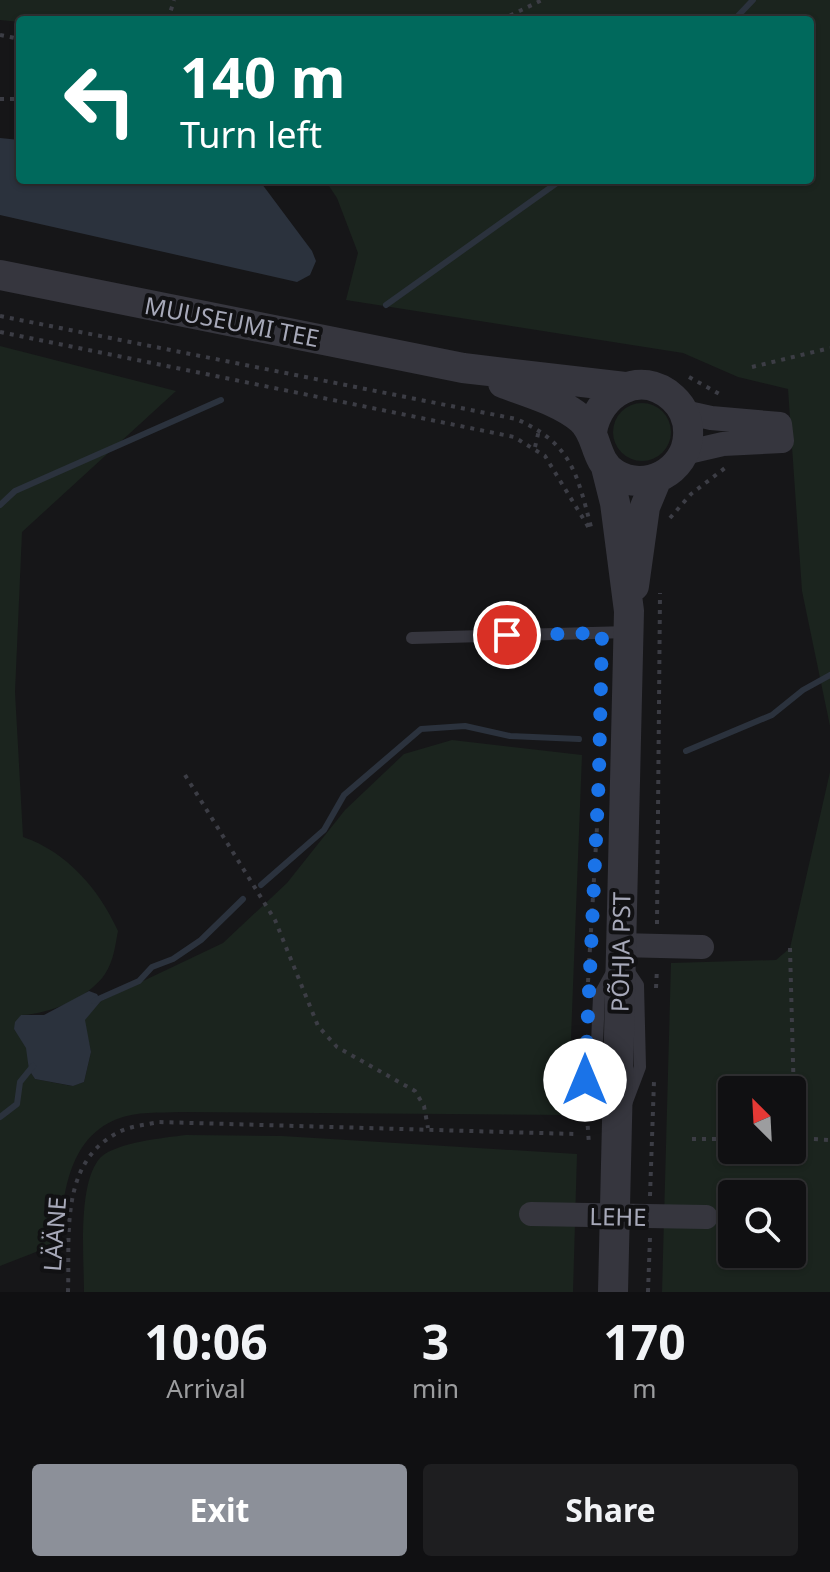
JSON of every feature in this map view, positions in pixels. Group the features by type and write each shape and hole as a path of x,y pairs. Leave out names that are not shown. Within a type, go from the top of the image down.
{"street":[{"name":"MUUSEUMI TEE","path":"0,275 463,368 625,387 652,386 676,400 684,412"},
{"name":"MUUSEUMI TEE","path":"463,368 569,410 592,432 593,445 606,467"},
{"path":"592,432 598,410 605,400 625,387"},
{"path":"606,467 629,480 657,478 673,469 684,453 688,425 684,412 711,418 780,424 782,441 723,444 684,453"},
{"name":"PÕHJA PST","path":"606,467 615,503 629,622"},
{"name":"PÕHJA PST","path":"613,1292 629,622 645,507 657,478"},
{"path":"620,952 702,947"},
{"name":"LEHE","path":"531,1214 706,1217"}],"lane":[{"path":"412,638 629,622"}],"path":[{"path":"509,16 542,0"},
{"path":"0,316 516,419 554,440 568,458 593,533 545,456 514,437 0,332"},
{"path":"752,367 830,348"},
{"path":"185,775 275,920 318,1026 337,1047 415,1091 424,1106 428,1128 574,1134"},
{"path":"588,991 597,821"},
{"path":"790,948 792,1076"},
{"path":"585,1080 589,1147"},
{"name":"LÄÄNE","path":"68,1292 71,1210 76,1178 89,1155 119,1131 159,1122 428,1128"},
{"path":"692,1139 718,1139"},
{"path":"806,1139 830,1140"}],"shaded area":[{"path":"0,0 830,0 830,726 802,591 788,389 738,377 683,353 346,300 358,253 337,198 328,184 814,184 814,16 16,16 16,22 0,20"},
{"path":"0,138 16,140 16,184 262,184 312,251 316,261 310,275 297,282 0,215"},
{"path":"0,346 176,391 22,532 15,692 23,837 54,852 80,874 101,901 118,931 108,969 98,983 56,1008 21,1015 14,1029 27,1048 29,1070 35,1079 72,1086 84,1082 91,1052 84,1020 101,1001 223,943 287,883 345,810 404,754 452,740 582,755 568,1115 180,1112 125,1116 100,1128 87,1140 78,1155 66,1189 59,1243 0,1266"},
{"path":"642,403 663,411 671,432 663,453 642,461 621,453 613,432 621,411"},
{"path":"830,772 830,1292 662,1292 671,963 776,960 790,948"},
{"path":"89,991 97,994 101,1001 85,1020 91,1052 84,1082 73,1086 35,1079 29,1070 26,1048 14,1029 15,1022 21,1015 44,1015"},
{"path":"186,1135 282,1136 577,1154 573,1292 84,1292 85,1202 93,1168 101,1157 118,1148"}],"waterway":[{"path":"738,16 753,0"},
{"path":"386,305 555,184"},
{"path":"0,505 15,491 221,400"},
{"path":"686,751 772,715 803,690 830,675"},
{"path":"261,885 324,830 344,795 421,729 465,726 510,736 579,739"},
{"path":"94,1001 139,981 152,967 173,959 201,940 243,899"},
{"path":"0,1117 17,1104 20,1082 33,1066"}],"route":[{"path":"507,635 602,633 585,1080"}]}
